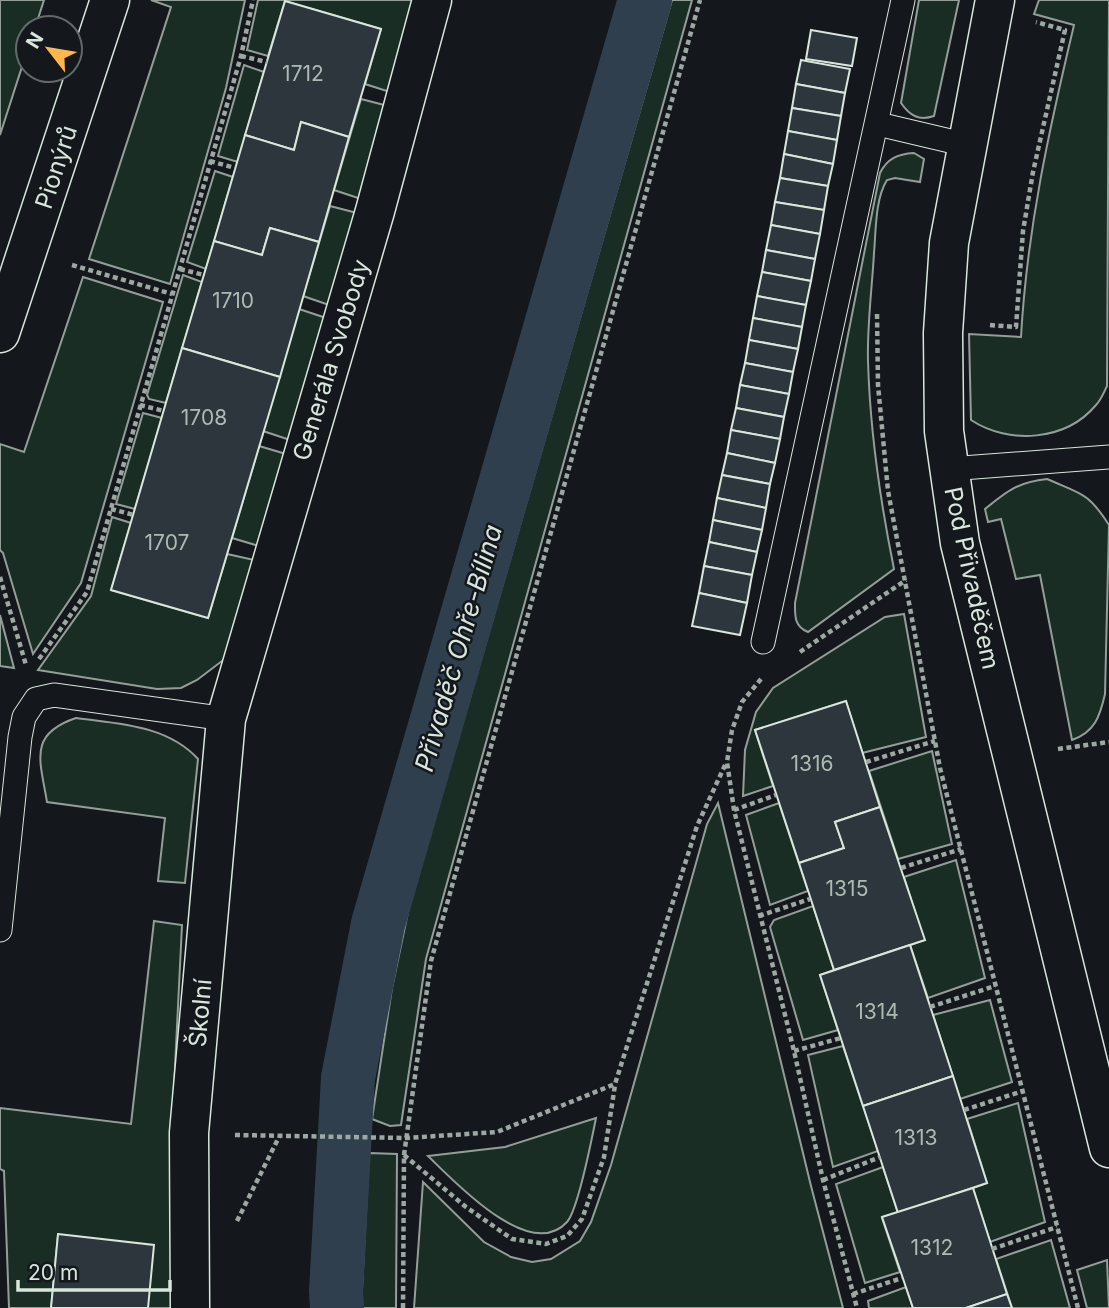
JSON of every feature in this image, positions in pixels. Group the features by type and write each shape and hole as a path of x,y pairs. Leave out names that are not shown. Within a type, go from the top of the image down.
{"street":[{"name":"Pionýrů","path":"0,333 29,252 110,0"},
{"name":"Generála Svobody","path":"226,719 375,211 432,0"},
{"name":"Pod Přivaděčem","path":"994,5 949,243 943,322 944,432 960,543 1109,1147"},
{"name":"Školní","path":"190,1308 189,1133 226,719"}],"lane":[{"path":"763,642 903,0"},
{"path":"878,124 967,145"},
{"path":"949,469 1109,457"},
{"path":"0,930 20,737 24,717 36,699 54,695 226,719"}],"path":[{"path":"29,674 86,592 241,56 253,0"},
{"path":"403,1308 404,1155 431,961 701,0"},
{"path":"943,322 1016,327 1025,219 1065,30 994,5"},
{"path":"241,56 267,62"},
{"path":"211,161 235,168"},
{"path":"29,252 172,295"},
{"path":"180,269 204,275"},
{"path":"140,405 164,411"},
{"path":"111,509 134,515"},
{"path":"0,577 36,699"},
{"path":"793,657 906,580"},
{"path":"404,1155 466,1207 512,1239 546,1244 567,1236 582,1219 604,1157 615,1084 697,826 727,762 732,730 742,702 759,680 771,672"},
{"path":"866,762 935,741"},
{"path":"727,762 734,810 759,916 857,1308"},
{"path":"734,810 776,795"},
{"path":"901,868 961,849"},
{"path":"759,916 810,899"},
{"path":"930,1007 995,986"},
{"path":"794,1051 841,1038"},
{"path":"279,1137 406,1139 498,1132 615,1084"},
{"path":"964,1110 1023,1091"},
{"path":"823,1180 880,1157"},
{"path":"992,1249 1057,1227"},
{"path":"853,1294 902,1278"}],"green space":[{"path":"0,0 44,0 40,14 14,14 14,84 16,84 0,135"},
{"path":"151,0 245,0 226,88 170,284 89,259 171,7"},
{"path":"258,0 418,0 393,93 365,84 381,29 285,1 268,56 247,50"},
{"path":"672,0 692,0 426,959 401,1125 390,1126 372,1119 392,988 415,879"},
{"path":"919,0 959,0 934,116 924,118 911,114 901,103"},
{"path":"1039,0 1109,0 1107,386 1096,405 1084,417 1069,426 1053,432 1019,436 986,428 971,420 969,334 1021,337 1028,257 1040,180 1074,25 1034,14"},
{"path":"244,65 264,72 238,162 218,156"},
{"path":"361,99 388,106 361,199 334,190"},
{"path":"914,153 924,159 920,182 895,178 887,180 880,196 868,334 873,439 894,569 808,632 798,624 795,603 880,173 893,158"},
{"path":"215,171 233,177 206,269 187,262"},
{"path":"330,206 357,213 329,305 303,296"},
{"path":"183,275 202,282 166,403 149,399 147,395"},
{"path":"83,277 163,302 81,583 33,654 0,550 0,444 24,452"},
{"path":"299,309 326,318 290,440 263,431"},
{"path":"143,413 162,418 135,509 116,504"},
{"path":"259,446 286,454 259,546 232,538"},
{"path":"1047,479 1083,495 1109,525 1105,694 1091,728 1072,740 1040,575 1016,579 1001,519 988,522 985,509 1013,488"},
{"path":"112,517 131,523 111,590 208,618 227,554 254,560 226,658 197,680 181,688 157,689 38,670 91,596"},
{"path":"904,614 926,737 862,753 846,701 755,730 773,786 743,796 745,750 756,712 773,688 885,617"},
{"path":"0,615 14,668 0,666"},
{"path":"76,718 142,728 157,733 172,739 198,759 185,883 158,881 165,818 47,802 40,761 44,741 50,732 61,724"},
{"path":"932,751 952,844 898,859 869,771"},
{"path":"718,803 843,1308 414,1308 423,1182 484,1242 511,1257 532,1262 551,1259 580,1241 591,1222 611,1165 707,824"},
{"path":"779,803 808,891 770,905 746,815"},
{"path":"956,860 985,978 928,998 910,945 924,940 904,877"},
{"path":"813,906 834,970 820,975 838,1030 803,1040 770,927 774,920"},
{"path":"154,921 182,925 173,1108 173,1308 146,1308 58,1235 51,1308 9,1308 4,1171 0,1169 0,1108 131,1124"},
{"path":"990,1000 1012,1082 960,1099 933,1015"},
{"path":"843,1046 878,1151 833,1167 808,1055"},
{"path":"1018,1103 1045,1222 990,1242 973,1188 987,1183 967,1119"},
{"path":"596,1118 576,1204 567,1222 551,1232 533,1232 514,1226 493,1214 455,1183 428,1156 505,1147"},
{"path":"369,1153 397,1154 396,1308 361,1308"},
{"path":"883,1167 898,1213 882,1218 900,1272 865,1283 836,1184"},
{"path":"1051,1240 1070,1308 1012,1308 996,1259"},
{"path":"1107,1260 1109,1308 1087,1308 1077,1270"},
{"path":"906,1287 913,1308 869,1308 868,1301"}],"building":[{"path":"285,1 381,29 349,137 301,122 294,150 245,135"},
{"path":"811,30 857,38 852,66 806,59"},
{"path":"801,60 850,69 845,93 796,84"},
{"path":"796,84 845,93 841,116 792,108"},
{"path":"792,108 841,116 837,140 788,131"},
{"path":"301,122 349,137 319,242 270,228 262,255 214,241 245,135 294,150"},
{"path":"788,131 837,140 833,164 784,154"},
{"path":"784,154 833,164 828,186 780,178"},
{"path":"780,178 828,186 824,210 775,202"},
{"path":"775,202 824,210 820,234 771,225"},
{"path":"771,225 820,234 815,259 766,250"},
{"path":"270,228 319,242 280,377 182,348 214,241 262,255"},
{"path":"766,250 815,259 811,281 762,272"},
{"path":"762,272 811,281 806,305 757,296"},
{"path":"757,296 806,305 802,327 753,318"},
{"path":"753,318 802,327 798,349 749,340"},
{"path":"749,340 798,349 793,372 745,363"},
{"path":"182,348 280,377 208,618 111,590"},
{"path":"745,363 793,372 789,394 740,385"},
{"path":"740,385 789,394 784,417 736,408"},
{"path":"736,408 784,417 780,439 731,430"},
{"path":"731,430 780,439 775,463 727,453"},
{"path":"727,453 775,463 770,484 722,475"},
{"path":"722,475 770,484 766,508 717,498"},
{"path":"717,498 766,508 762,530 713,520"},
{"path":"713,520 762,530 757,552 709,542"},
{"path":"709,542 757,552 752,575 704,566"},
{"path":"704,566 752,575 747,603 699,593"},
{"path":"699,593 747,603 740,635 692,626"},
{"path":"846,701 880,807 835,822 844,848 799,863 755,730"},
{"path":"880,807 925,940 834,970 799,863 844,848 835,822"},
{"path":"910,945 953,1076 863,1106 820,975"},
{"path":"953,1076 987,1183 898,1213 863,1106"},
{"path":"973,1188 1007,1294 966,1308 913,1308 882,1217"},
{"path":"58,1234 154,1245 148,1308 51,1308"},
{"path":"1007,1294 1012,1308 966,1308"}],"waterway":[{"name":"Přivaděč Ohře-Bílina","path":"337,1308 348,1078 378,924 645,0"}]}
